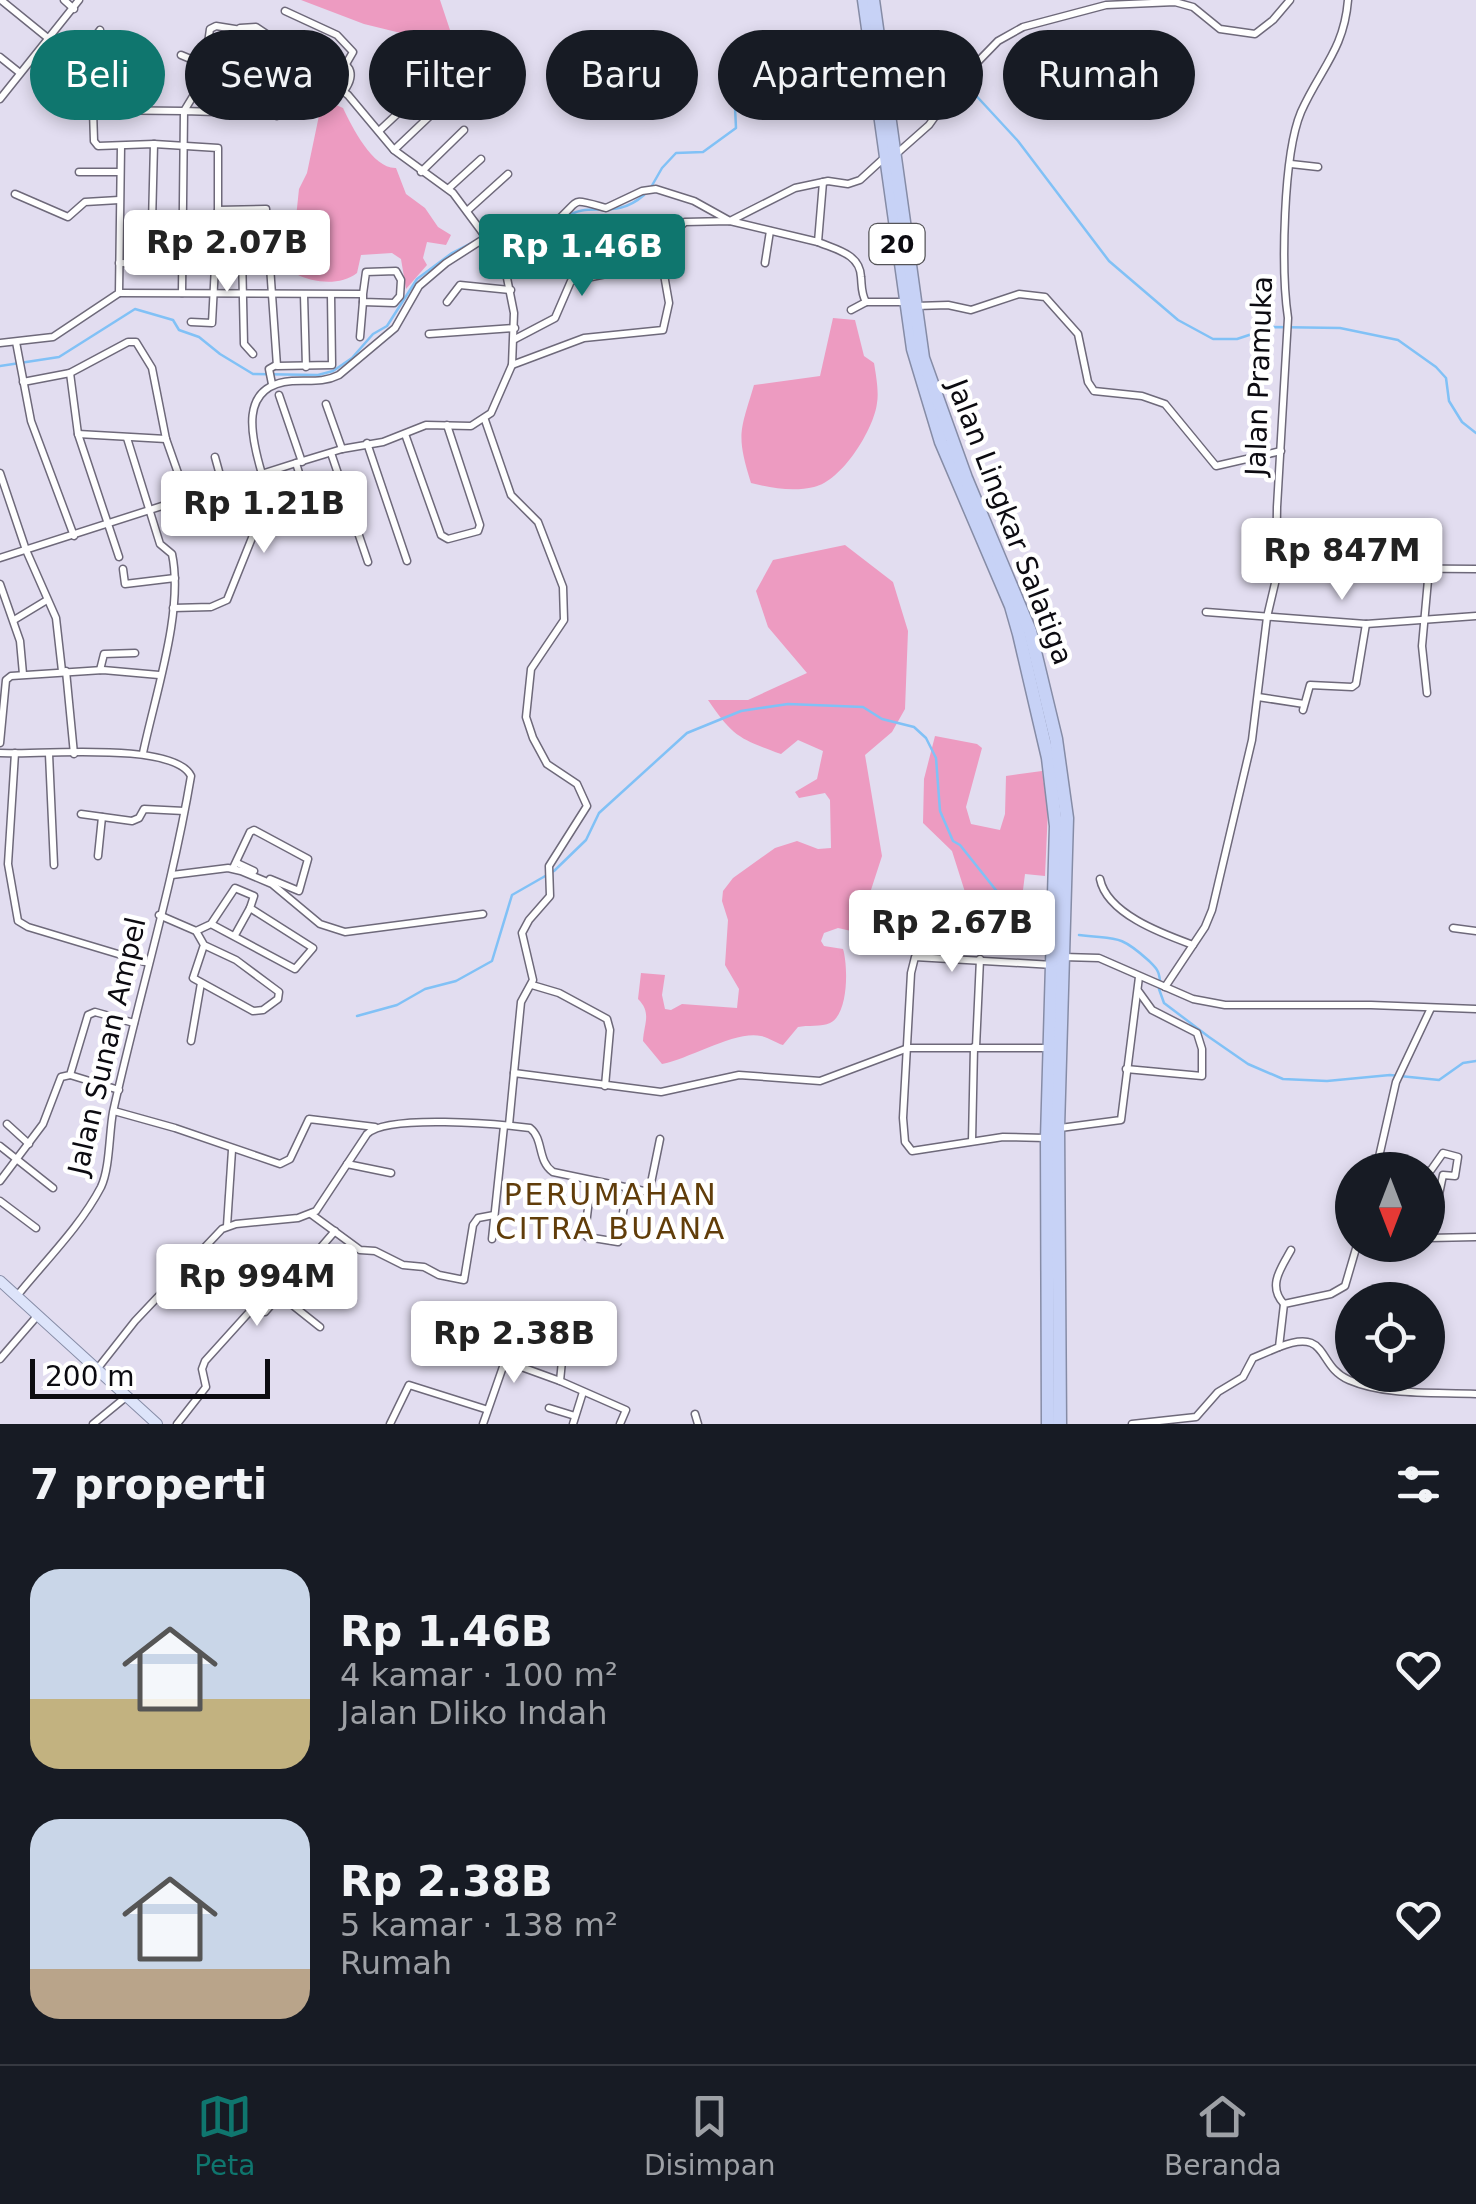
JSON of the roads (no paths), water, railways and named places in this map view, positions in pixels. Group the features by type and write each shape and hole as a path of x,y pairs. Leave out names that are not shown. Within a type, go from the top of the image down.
{"highway":[{"name":"Jalan Lingkar Salatiga","path":"864,0 889,157 912,349 932,416 1015,605 1051,771 1060,849 1060,1424"},
{"name":"Jalan Lingkar Salatiga","path":"873,0 889,157"},
{"name":"Jalan Lingkar Salatiga","path":"1048,1424 1049,1048 1059,963"}],"main road":[{"path":"0,1281 157,1424"}],"street":[{"path":"1,0 35,30"},
{"path":"64,0 74,9"},
{"path":"57,30 78,0"},
{"path":"512,365 584,338 662,331 670,304 662,263 675,233 685,222 730,221 781,193 823,182 855,183 929,125 964,76 1011,32 1087,8 1155,2 1193,7 1220,29 1246,35 1262,32 1290,0"},
{"name":"Jalan Pramuka","path":"1161,985 1193,945 1212,910 1252,740 1266,617 1276,579 1291,164 1302,109 1339,45 1348,0"},
{"path":"285,11 328,30"},
{"path":"210,30 260,30"},
{"path":"181,55 185,57"},
{"path":"0,57 20,73"},
{"path":"0,99 30,62"},
{"path":"0,558 299,462 383,442 426,425 467,427 485,420 512,365 515,328 505,268 448,189 394,150 349,97"},
{"path":"379,131 411,101 418,101 434,114 394,150"},
{"path":"165,110 184,110 182,293"},
{"path":"93,120 95,144 184,144 219,149 212,322 191,322"},
{"path":"422,172 464,130"},
{"path":"150,263 154,144"},
{"path":"119,293 122,146"},
{"path":"448,189 481,159"},
{"path":"1291,164 1318,167"},
{"path":"79,172 120,172"},
{"path":"467,211 508,174"},
{"path":"818,242 823,182"},
{"path":"272,374 329,380 339,376 396,328 419,286 484,235 520,222 554,223 578,202 589,201 608,208 642,191 694,201 730,221 818,242 856,261 866,302"},
{"path":"15,194 68,217 85,202 119,200"},
{"path":"218,210 266,209 273,294 272,374 260,394 251,428 262,474"},
{"path":"241,210 246,294 244,344 253,354"},
{"path":"765,263 770,231"},
{"path":"119,263 181,264"},
{"path":"514,340 552,321 571,280 662,263"},
{"path":"0,343 53,337 119,293 332,295 363,298 394,303 400,290 396,271 366,272 363,298 360,337"},
{"path":"447,302 460,285 511,290"},
{"path":"304,294 306,367"},
{"path":"850,310 866,302 948,305 970,310 1018,294 1045,297 1078,334 1088,382 1094,390 1142,396 1165,404 1216,466 1281,451"},
{"path":"272,374 283,368 334,363 332,295"},
{"path":"428,334 515,328"},
{"path":"16,341 37,440 74,536"},
{"path":"23,382 70,373 128,342 136,342 152,368 166,439 197,527"},
{"path":"70,373 78,434 120,557"},
{"path":"173,608 211,606 227,600 266,503 284,506 303,486 279,395"},
{"path":"326,404 342,449"},
{"path":"485,420 511,495 535,517 562,581 564,620 531,669 526,718 547,764 576,784 587,808 550,864 550,896 522,933 532,985 522,1002 492,1239"},
{"path":"406,434 441,535 448,539 478,530 480,525 447,426"},
{"path":"78,434 166,439"},
{"path":"0,753 143,753 173,608 175,578 172,556 161,546 127,438"},
{"path":"367,443 408,560"},
{"path":"331,454 368,562"},
{"path":"215,457 223,486"},
{"path":"0,474 26,550 56,618 74,754"},
{"path":"1276,546 1347,568 1476,568"},
{"path":"1428,693 1422,646 1429,569"},
{"path":"123,570 125,584 175,578"},
{"path":"0,584 14,620 23,675"},
{"path":"14,620 46,600"},
{"path":"1206,612 1366,624 1476,616"},
{"path":"1258,696 1304,707 1313,683 1352,687 1356,684 1366,624"},
{"path":"100,670 104,654 135,652"},
{"path":"0,743 6,680 64,671 159,675"},
{"path":"15,753 8,864 18,921 148,963"},
{"name":"Jalan Sunan Ampel","path":"17,1296 69,1232 99,1190 105,1173 114,1111 172,875 190,782 190,772 183,766 143,753"},
{"path":"49,754 54,865"},
{"path":"81,814 135,821 144,809 184,810"},
{"path":"98,856 102,817"},
{"path":"172,875 235,866 298,891 309,861 307,856 254,830 235,866"},
{"path":"235,866 265,880 307,916 345,932 484,914"},
{"path":"1100,879 1101,886 1118,906 1142,924 1193,945"},
{"path":"196,931 211,924 233,888 254,896 236,935"},
{"path":"211,924 294,969 313,948 250,908"},
{"path":"160,915 196,931 204,945 236,960 272,985 280,994 277,1000 256,1012 201,982 192,975 204,945"},
{"path":"1453,928 1476,931"},
{"path":"1047,1138 972,1140 916,1151 906,1148 904,1118 915,957 1059,963 1099,958 1194,999 1226,1005 1476,1009"},
{"path":"972,1140 980,959"},
{"path":"1058,1128 1118,1123 1122,1118 1140,976"},
{"path":"190,1040 201,982"},
{"path":"532,985 548,988 604,1015 610,1030 605,1086"},
{"path":"1126,1069 1202,1076 1202,1049 1197,1033 1152,1010 1138,989"},
{"path":"1380,1152 1396,1082 1431,1008"},
{"path":"70,1074 90,1013 134,1023"},
{"path":"514,1073 661,1092 717,1078 755,1074 820,1080 908,1048 1049,1048"},
{"path":"0,1181 47,1117 60,1077 70,1074 119,1090"},
{"path":"114,1111 280,1164 287,1163 309,1119 375,1127 421,1123 506,1125 535,1132 548,1169 591,1182 644,1191 650,1188 660,1140"},
{"path":"7,1124 29,1144"},
{"path":"98,1368 136,1321 227,1226 311,1214 320,1208 375,1127"},
{"path":"0,1146 53,1188"},
{"path":"227,1226 232,1150"},
{"path":"1445,1153 1456,1155 1459,1160 1455,1176 1445,1175"},
{"path":"347,1164 391,1174"},
{"path":"591,1182 585,1233 588,1237 618,1242 627,1189"},
{"path":"0,1201 36,1228"},
{"path":"311,1214 360,1250 375,1251 403,1265 424,1267 464,1280 473,1225 478,1218 494,1215"},
{"path":"176,1424 206,1386 202,1369 205,1361 252,1309 265,1312 335,1232"},
{"path":"1445,1238 1476,1237"},
{"path":"1279,1347 1284,1304 1274,1286 1292,1250"},
{"path":"1284,1304 1340,1290 1349,1278 1353,1262"},
{"path":"281,1296 320,1327"},
{"path":"560,1381 562,1361 580,1312"},
{"path":"0,1359 39,1314"},
{"path":"1132,1424 1196,1417 1218,1392 1243,1377 1254,1358 1299,1340 1310,1342 1342,1376 1362,1385 1476,1394"},
{"path":"482,1424 505,1361 626,1410 620,1424"},
{"path":"390,1424 408,1385 485,1410"},
{"path":"549,1408 574,1420 583,1392"},
{"path":"93,1424 128,1397"},
{"path":"694,1414 698,1424"}],"waterway":[{"path":"983,103 1018,141 1109,261 1178,320 1213,339 1237,339 1273,327 1340,328 1398,340 1446,378 1449,401 1462,422 1476,433"},
{"path":"650,189 676,153 703,152 736,128 736,120"},
{"path":"565,218 584,210 622,207 644,195"},
{"path":"488,235 501,230 549,226"},
{"path":"0,366 59,357 135,309 173,320 179,330 199,337 253,374 318,375 333,371 352,358 373,334 387,326 417,279 452,253 481,238"},
{"path":"357,1016 456,981 492,961 512,895 554,871 586,840 599,813 687,733 741,711 788,704 863,707 882,719 914,727 926,738 936,758 940,811 953,841 1003,899 1045,923"},
{"path":"1079,935 1116,939 1130,945 1155,967 1160,981"},
{"path":"1159,989 1164,1003 1209,1037 1248,1064 1283,1079 1327,1081 1390,1075 1439,1080 1463,1063 1476,1061"}],"district":[{"name":"PERUMAHAN CITRA BUANA","path":"611,1211"}]}
